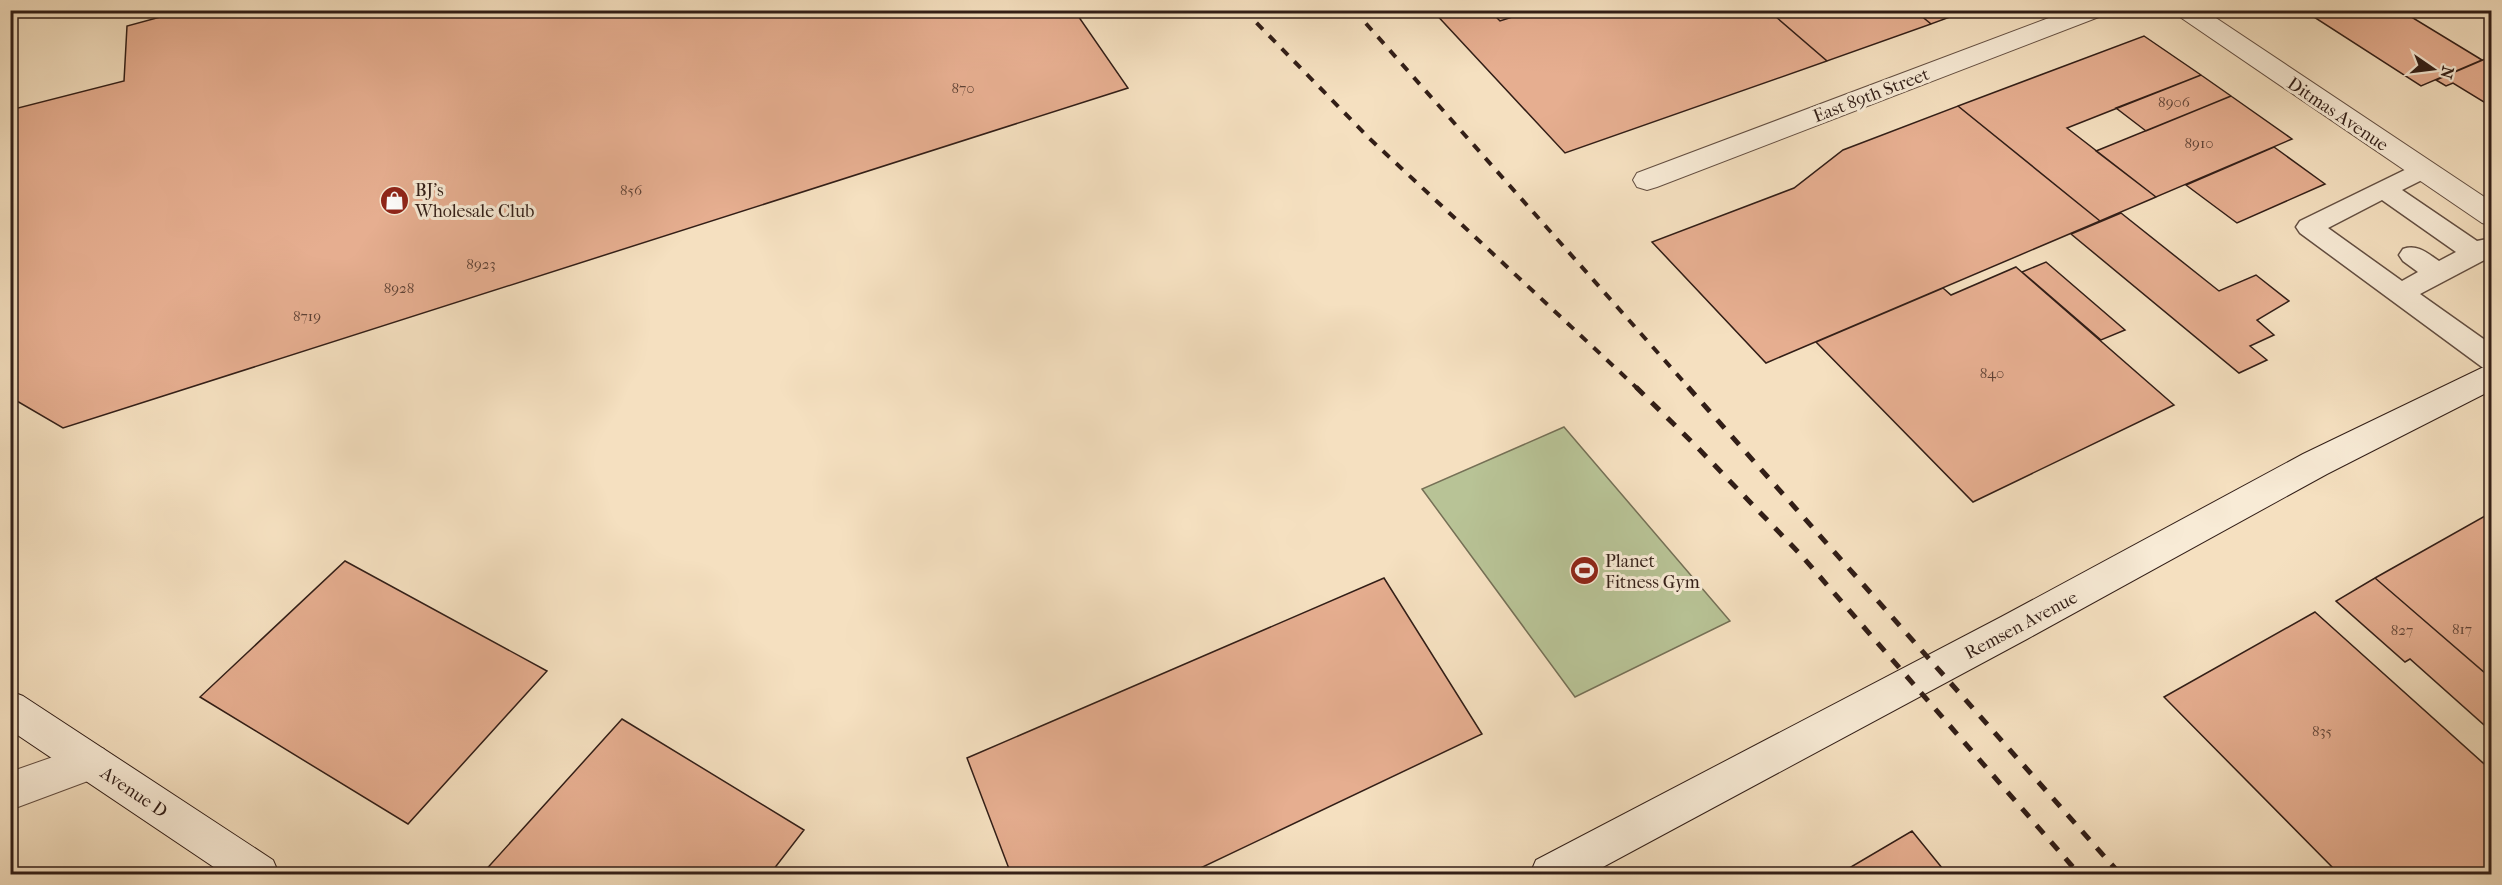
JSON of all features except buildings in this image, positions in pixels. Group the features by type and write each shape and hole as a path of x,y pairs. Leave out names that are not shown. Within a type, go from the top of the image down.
{"main road":[{"name":"East 89th Street","path":"1647,180 2095,10"},
{"name":"Ditmas Avenue","path":"2186,10 2492,216"},
{"name":"Remsen Avenue","path":"1550,874 2004,634 2314,464 2492,375"},
{"name":"Avenue D","path":"10,708 259,874"},
{"path":"10,791 90,762"}],"lane":[{"path":"2421,170 2383,189 2356,216 2309,227 2492,360"},
{"path":"2383,189 2484,249"},
{"path":"2401,293 2484,249"},
{"path":"2412,255 2437,273"}],"green space":[{"name":"Planet Fitness Gym","path":"1564,427 1730,621 1575,697 1422,489"}],"railway":[{"path":"1244,10 1370,139 1638,389"},
{"path":"1354,10 1690,389"},
{"path":"1636,387 1801,555 2079,874"},
{"path":"1688,387 2120,874"}],"place":[{"name":"BJ's Wholesale Club","path":"394,200"},
{"name":"Planet Fitness Gym","path":"1584,571"}]}
